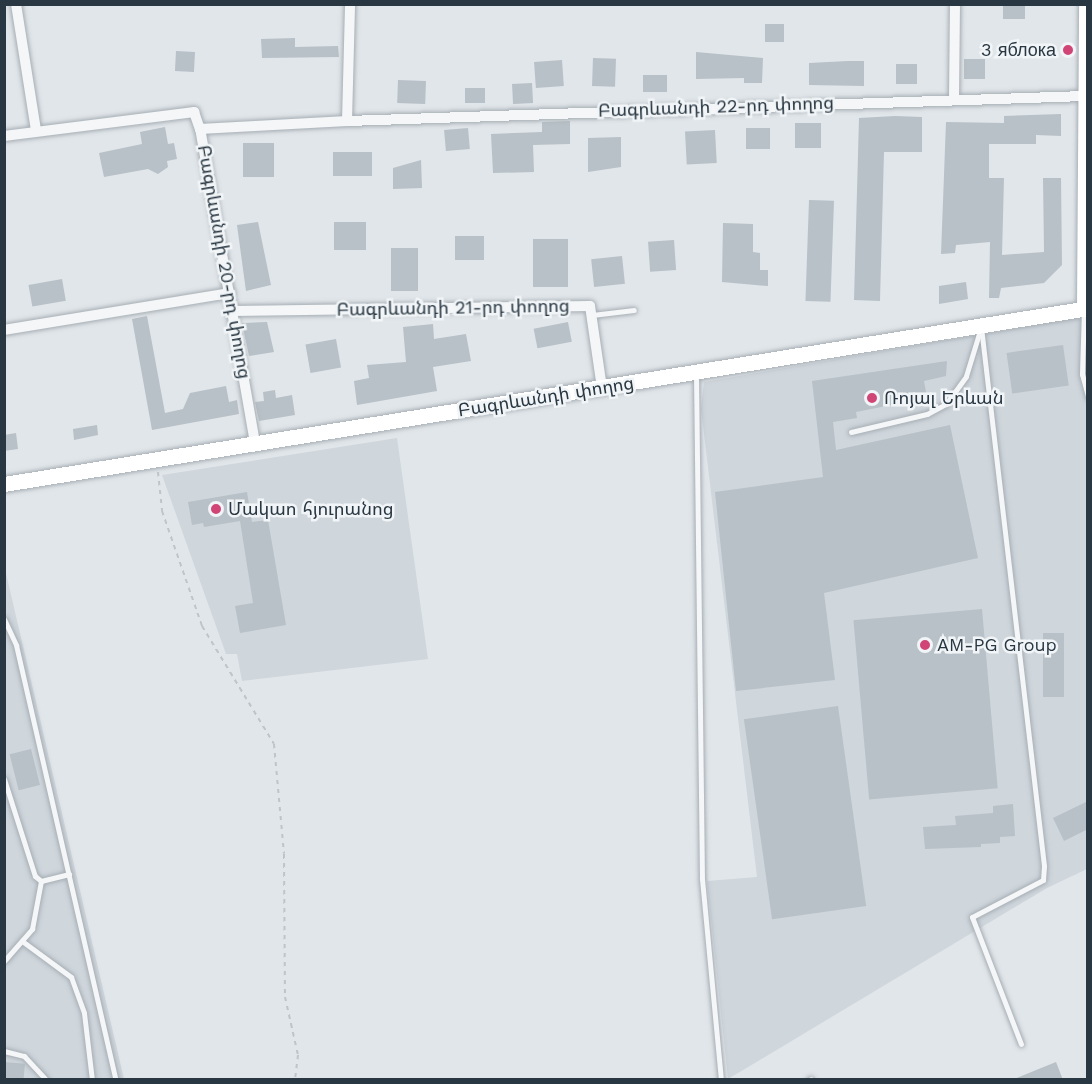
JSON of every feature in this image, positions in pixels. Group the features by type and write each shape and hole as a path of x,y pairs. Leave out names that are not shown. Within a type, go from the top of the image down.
{"main road":[{"path":"1086,4 1084,96 1086,308"},
{"name":"Բագրևանդի փողոց","path":"4,484 1086,308"}],"street":[{"path":"16,4 36,130"},
{"path":"347,121 350,4"},
{"path":"954,99 955,4"},
{"name":"Բագրևանդի 22-րդ փողոց","path":"347,121 1084,96"},
{"path":"4,136 36,130 194,112 200,129"},
{"name":"Բագրևանդի 20-րդ փողոց","path":"255,443 200,129 347,121"},
{"path":"4,330 230,293"},
{"name":"Բագրևանդի 21-րդ փողոց","path":"233,311 590,306 602,388"}],"lane":[{"path":"1086,308 1082,374 1088,397"},
{"path":"592,315 634,310"},
{"path":"851,432 927,414 945,405 966,376 981,325"},
{"path":"981,325 1044,866 1043,880 972,917 1021,1044"},
{"path":"696,372 702,879 721,1080"},
{"path":"4,619 16,645 116,1080"},
{"path":"4,778 30,865 41,881 32,929 4,961"},
{"path":"41,881 69,874"},
{"path":"22,941 70,977 84,1013 92,1080"},
{"path":"4,1051 24,1056 46,1080"}],"path":[{"path":"157,459 162,511 202,626 274,744 284,854 285,997 298,1055 295,1080"}],"shaded area":[{"path":"1087,316 1087,869 1047,888 728,1079 707,881 757,877 701,409 704,382"},
{"path":"397,438 428,659 242,681 237,654 226,654 162,475"},
{"path":"5,569 124,1079 5,1079"}],"building":[{"path":"1003,4 1025,4 1025,19 1003,19"},
{"path":"765,24 784,24 784,42 765,42"},
{"path":"295,38 295,47 338,46 339,57 262,58 261,39"},
{"path":"176,51 195,52 194,72 175,71"},
{"path":"696,52 763,58 762,83 744,83 744,78 696,79"},
{"path":"593,58 616,59 615,87 592,86"},
{"path":"964,59 985,59 985,79 964,79"},
{"path":"562,60 564,86 536,88 534,62"},
{"path":"864,61 864,86 809,85 809,63"},
{"path":"896,64 917,64 917,84 896,84"},
{"path":"643,75 667,75 667,92 643,92"},
{"path":"398,80 426,81 425,104 397,103"},
{"path":"532,83 533,103 513,104 512,84"},
{"path":"465,88 485,88 485,103 465,103"},
{"path":"1061,114 1061,136 1036,135 1036,144 989,144 989,178 1004,178 1002,255 1044,252 1043,178 1061,178 1062,265 1044,283 1001,288 999,298 989,298 990,242 956,245 955,253 941,254 946,122 1004,123 1004,116"},
{"path":"922,117 922,152 884,152 880,301 854,300 859,118"},
{"path":"570,121 570,144 533,145 534,172 493,173 491,134 542,132 542,122"},
{"path":"795,123 821,123 821,148 795,148"},
{"path":"165,127 168,144 174,143 177,159 167,161 168,167 158,174 148,169 104,177 99,153 142,144 140,132"},
{"path":"468,128 470,149 446,151 444,130"},
{"path":"746,128 770,128 770,149 746,149"},
{"path":"715,130 717,163 687,165 685,132"},
{"path":"621,137 621,167 588,172 588,138"},
{"path":"243,143 274,143 274,177 243,177"},
{"path":"333,152 372,152 372,176 333,176"},
{"path":"421,160 422,188 393,189 393,168"},
{"path":"809,200 834,201 830,302 805,301"},
{"path":"258,222 271,285 246,291 237,225"},
{"path":"334,222 366,222 366,250 334,250"},
{"path":"723,223 753,224 753,252 760,253 760,270 768,270 768,286 722,282"},
{"path":"455,236 484,236 484,260 455,260"},
{"path":"533,239 568,239 568,287 533,287"},
{"path":"674,240 676,270 650,272 648,242"},
{"path":"391,248 418,248 418,291 391,291"},
{"path":"622,256 625,284 594,287 591,259"},
{"path":"62,279 66,301 32,307 29,285"},
{"path":"966,282 968,299 939,304 939,286"},
{"path":"147,316 165,413 183,409 190,393 226,386 229,402 237,400 239,414 152,430 132,319"},
{"path":"267,322 274,352 249,356 242,323"},
{"path":"568,322 572,342 537,348 534,329"},
{"path":"433,324 434,339 466,334 471,361 433,367 437,391 357,405 354,381 369,378 367,365 406,362 403,327"},
{"path":"336,339 341,368 311,373 305,344"},
{"path":"1063,345 1069,386 1012,394 1007,353"},
{"path":"947,361 946,376 924,381 927,398 856,412 857,418 833,422 836,450 950,425 978,558 824,593 835,680 736,691 715,492 823,477 812,381"},
{"path":"275,390 276,398 292,395 295,415 259,421 255,402 264,401 263,392"},
{"path":"97,425 98,435 74,440 73,429"},
{"path":"16,433 18,449 4,451 4,435"},
{"path":"247,492 252,522 268,520 286,625 240,633 235,606 253,603 240,521 204,527 203,523 192,525 188,502"},
{"path":"982,609 998,788 869,800 853,620"},
{"path":"1043,633 1064,633 1064,697 1043,697"},
{"path":"838,706 866,906 772,919 744,719"},
{"path":"31,749 40,785 19,790 10,754"},
{"path":"1088,801 1088,829 1064,841 1053,818"},
{"path":"1013,804 1015,836 1000,837 1000,843 981,844 981,847 925,849 923,827 956,825 955,816 993,813 993,806"},
{"path":"4,1062 25,1064 24,1080 4,1080"},
{"path":"1056,1062 1063,1080 1014,1080 1014,1079"}],"place":[{"name":"3 яблока","path":"1068,50"},
{"name":"Ռոյալ Երևան","path":"872,398"},
{"name":"Մակաո հյուրանոց","path":"216,509"},
{"name":"AM-PG Group","path":"925,645"}]}
